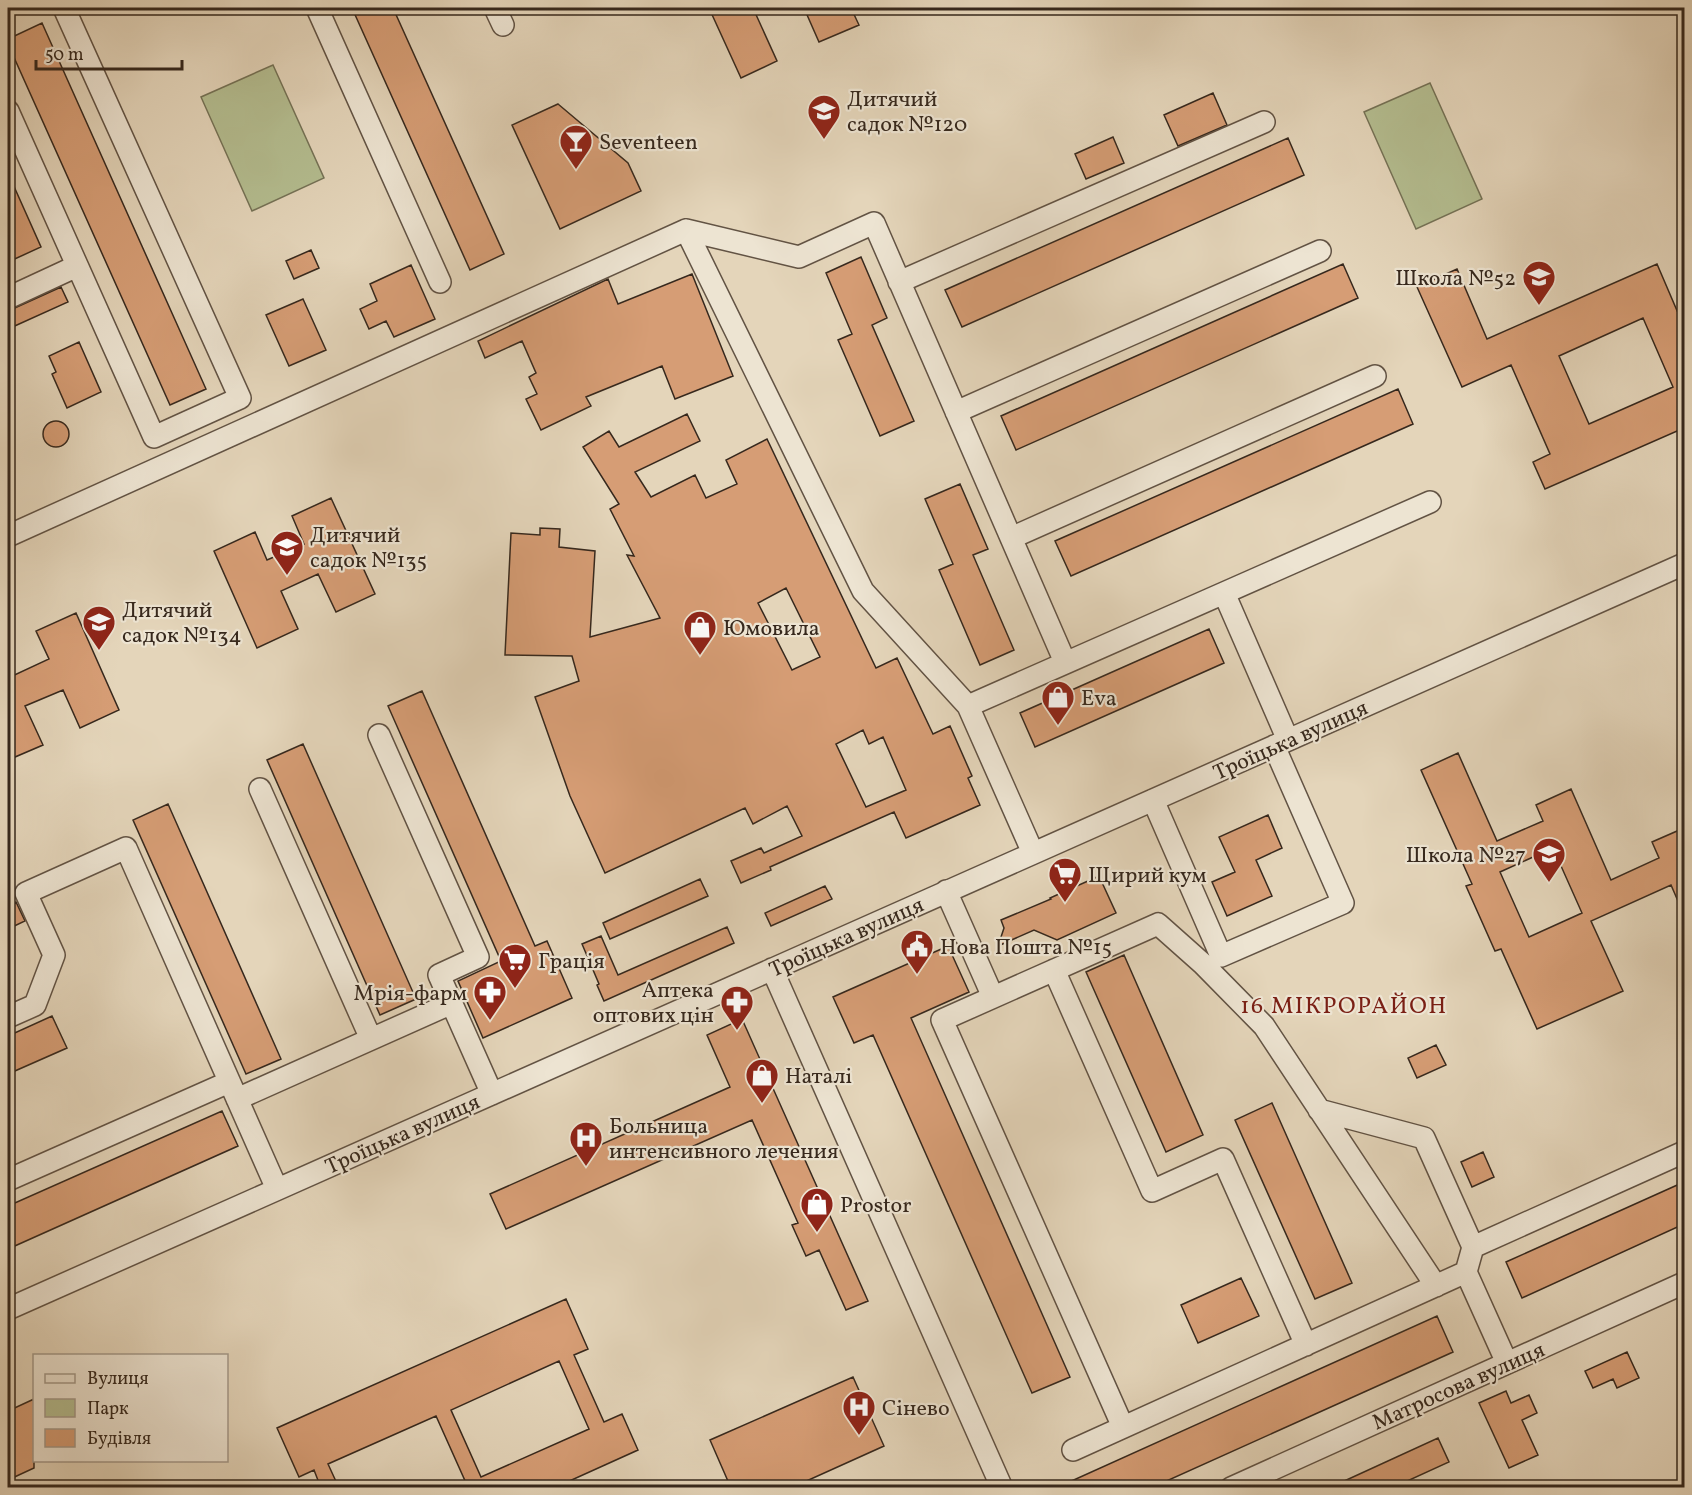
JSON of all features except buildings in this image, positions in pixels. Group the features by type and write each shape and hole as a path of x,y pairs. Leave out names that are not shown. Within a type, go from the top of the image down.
{"street":[{"path":"8,111 154,437 240,398 64,8"},
{"path":"317,8 440,282"},
{"path":"899,282 1264,122"},
{"path":"8,536 686,230 800,257 874,224 1065,662"},
{"path":"686,230 863,591 968,706 1033,853"},
{"path":"956,412 1320,251"},
{"path":"8,298 77,266"},
{"path":"1011,538 1375,376"},
{"path":"968,706 1430,502"},
{"name":"Троїцька вулиця","path":"8,1309 1684,564"},
{"path":"1153,800 1221,956 1343,903 1224,593"},
{"path":"379,735 478,957 439,975 492,1094"},
{"path":"260,789 371,1039"},
{"path":"8,1017 34,1005 54,955 26,893 126,848 277,1189"},
{"path":"946,891 993,997"},
{"path":"1122,1427 942,1020 993,997 1158,924 1203,964 1264,1026 1436,1286"},
{"path":"772,969 1002,1488"},
{"path":"1054,970 1152,1191 1223,1159 1306,1345"},
{"path":"8,1180 233,1090 371,1039 452,1003"},
{"path":"1319,1110 1424,1138 1473,1247 1466,1272 1507,1363"},
{"path":"1473,1247 1684,1152"},
{"path":"1073,1450 1466,1272"},
{"name":"Матросова вулиця","path":"1231,1488 1684,1283"}],"green space":[{"path":"273,65 324,178 252,211 201,97"},
{"path":"1430,83 1482,199 1416,229 1364,112"}],"place":[{"name":"Дитячий садок №120","path":"824,140"},
{"name":"Seventeen","path":"576,170"},
{"name":"Школа №52","path":"1539,306"},
{"name":"Дитячий садок №135","path":"287,576"},
{"name":"Дитячий садок №134","path":"99,651"},
{"name":"Юмовила","path":"700,656"},
{"name":"Eva","path":"1058,726"},
{"name":"Школа №27","path":"1549,883"},
{"name":"Щирий кум","path":"1065,903"},
{"name":"Нова Пошта №15","path":"917,975"},
{"name":"Грація","path":"515,989"},
{"name":"Мрія-фарм","path":"490,1021"},
{"name":"Аптека оптових цін","path":"737,1031"},
{"name":"Наталі","path":"762,1104"},
{"name":"Больница интенсивного лечения","path":"586,1167"},
{"name":"Prostor","path":"817,1233"},
{"name":"Сінево","path":"859,1436"}],"district":[{"name":"16 МІКРОРАЙОН","path":"1344,1005"}]}
